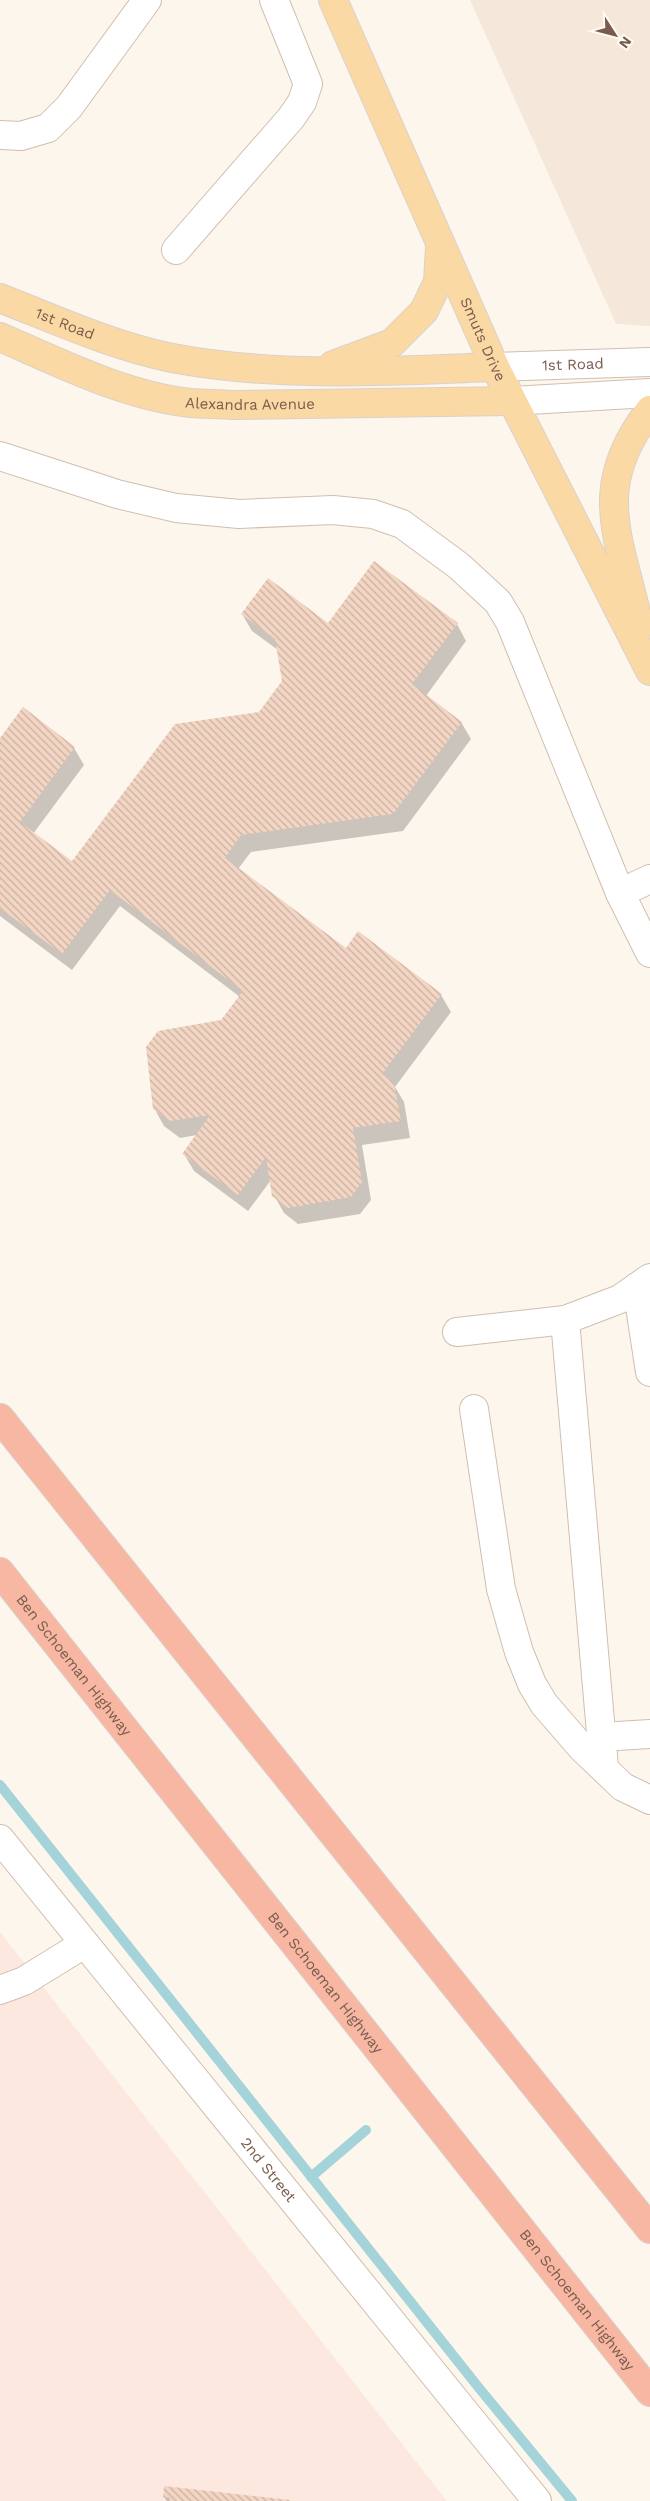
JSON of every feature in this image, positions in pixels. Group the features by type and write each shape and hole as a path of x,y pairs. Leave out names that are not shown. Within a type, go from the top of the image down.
{"highway":[{"path":"0,1418 650,2229"},
{"name":"Ben Schoeman Highway","path":"0,1572 650,2392"}],"main road":[{"name":"Smuts Drive","path":"333,0 440,247 495,367 648,666"},
{"path":"320,370 392,343 424,311 438,282 440,247"},
{"name":"1st Road","path":"0,298 131,348 172,358 240,367 320,370"},
{"name":"Alexandra Avenue","path":"0,337 73,369 123,386 189,402 233,404 512,401"},
{"path":"320,370 385,371 495,367"},
{"path":"648,666 633,598 618,544 613,508 614,484 621,455 631,436 650,410"}],"street":[{"path":"0,135 21,136 48,128 69,107 147,0"},
{"path":"176,250 291,118 302,102 308,84 274,0"},
{"name":"1st Road","path":"495,367 650,362"},
{"path":"512,401 650,393"},
{"path":"0,456 118,494 176,508 239,514 333,510 373,514 402,524 480,583 498,602 510,622 620,893 650,953"},
{"path":"620,893 650,879"},
{"path":"457,1332 565,1320 620,1299 644,1283 650,1372"},
{"path":"565,1320 604,1767"},
{"path":"474,1409 501,1589 519,1652 544,1704 564,1729 623,1787 650,1800"},
{"path":"601,1737 650,1734"},
{"name":"2nd Street","path":"0,1839 537,2501"},
{"path":"0,1990 24,1982 84,1944"}],"shaded area":[{"path":"470,0 650,0 650,326 616,324"},
{"path":"0,1932 447,2501 0,2501"}],"building":[{"path":"374,561 458,623 412,684 462,722 393,814 241,835 225,858 346,948 358,931 442,994 382,1074 394,1083 401,1121 353,1128 362,1182 351,1197 288,1208 272,1196 266,1157 238,1195 182,1154 210,1115 169,1121 153,1109 146,1047 158,1031 221,1020 243,991 110,890 62,954 0,908 0,738 23,707 75,747 20,822 72,861 175,724 259,712 282,681 275,639 241,614 268,578 328,623"},
{"path":"164,2486 290,2501 169,2501 170,2498 163,2497"}],"waterway":[{"path":"0,1785 479,2388 572,2501"},
{"path":"311,2177 366,2130"}]}
